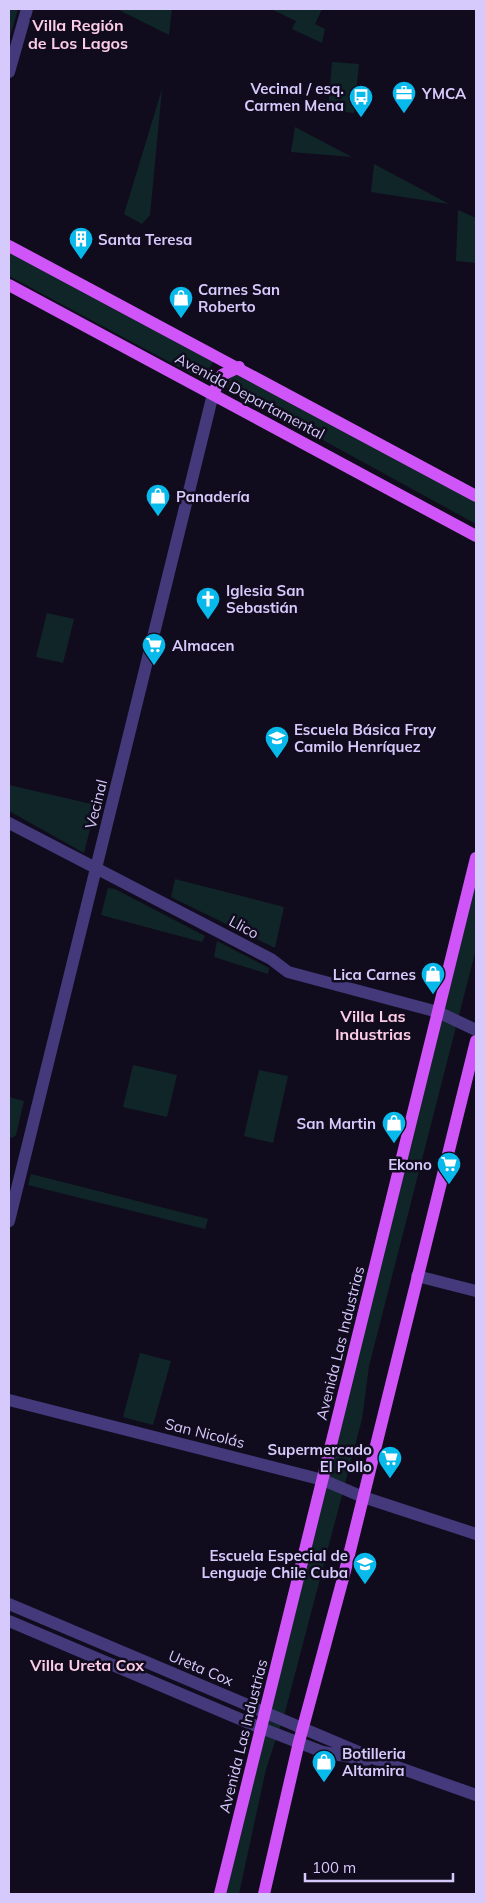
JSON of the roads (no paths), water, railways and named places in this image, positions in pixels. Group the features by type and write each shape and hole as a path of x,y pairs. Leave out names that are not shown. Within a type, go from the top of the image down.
{"main road":[{"name":"Avenida Departamental","path":"9,246 239,367 476,496"},
{"name":"Avenida Departamental","path":"9,285 476,536"},
{"path":"213,394 222,375 239,367"},
{"name":"Avenida Las Industrias","path":"220,1894 476,858"},
{"path":"264,1894 299,1742 363,1497 476,1041"}],"street":[{"path":"9,72 27,9"},
{"name":"Vecinal","path":"9,1221 213,394"},
{"name":"Llico","path":"9,823 271,960 288,972 438,1012 476,1030"},
{"path":"417,1276 476,1291"},
{"name":"San Nicolás","path":"9,1400 323,1480 363,1497 476,1534"},
{"name":"Ureta Cox","path":"9,1604 380,1761 476,1795"},
{"name":"Ureta Cox","path":"9,1621 261,1728 336,1755 380,1761"}],"place":[{"name":"YMCA","path":"404,114"},
{"name":"Vecinal / esq. Carmen Mena","path":"361,118"},
{"name":"Santa Teresa","path":"81,260"},
{"name":"Carnes San Roberto","path":"181,319"},
{"name":"Panadería","path":"158,517"},
{"name":"Iglesia San Sebastián","path":"208,620"},
{"name":"Almacen","path":"154,666"},
{"name":"Escuela Básica Fray Camilo Henríquez","path":"277,759"},
{"name":"Lica Carnes","path":"433,995"},
{"name":"San Martin","path":"394,1144"},
{"name":"Ekono","path":"449,1185"},
{"name":"Supermercado El Pollo","path":"390,1479"},
{"name":"Escuela Especial de Lenguaje Chile Cuba","path":"365,1585"},
{"name":"Botilleria Altamira","path":"324,1783"}],"district":[{"name":"Villa Región de Los Lagos","path":"78,34"},
{"name":"Villa Las Industrias","path":"373,1025"},
{"name":"Villa Ureta Cox","path":"87,1665"}]}
